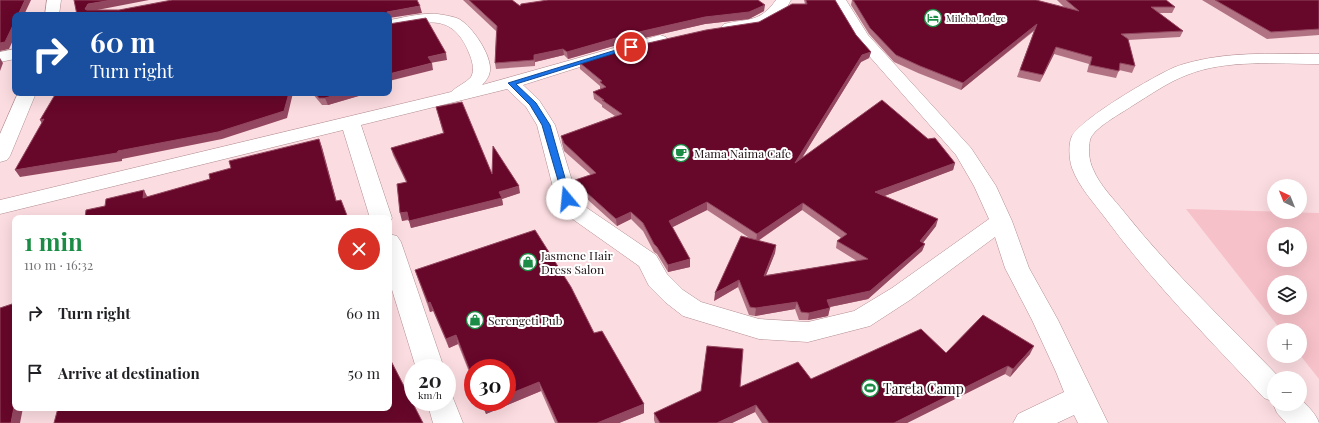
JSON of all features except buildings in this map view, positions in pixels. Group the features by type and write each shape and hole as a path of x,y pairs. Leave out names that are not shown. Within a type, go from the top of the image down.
{"street":[{"path":"52,12 54,0"},
{"path":"711,29 753,24 761,21 775,13 784,0"},
{"path":"839,0 862,38 964,152 985,186 1001,222 1017,268 1067,365 1080,398 1093,423"},
{"path":"392,24 425,19 443,19 455,23 468,36 481,61 482,69 480,77 458,95"},
{"path":"0,206 511,83 631,47 675,37"},
{"path":"0,58 12,55"},
{"path":"1267,383 1181,292 1130,235 1090,183 1082,168 1079,150 1081,137 1093,124 1147,89 1181,71 1210,63 1240,60 1319,59"},
{"path":"511,83 533,104 546,125 567,199 579,212 648,261 658,280 674,296 692,309 759,329 808,332 861,319 901,294 1001,222"},
{"path":"0,156 26,96"},
{"path":"350,121 380,215"},
{"path":"392,253 427,359"},
{"path":"1028,423 1080,398"},
{"path":"444,411 448,423"},
{"path":"1294,411 1305,423"}],"shaded area":[{"path":"1186,209 1267,211 1267,219 1307,219 1307,213 1319,213 1319,379 1306,363 1307,323 1276,323 1269,315 1307,315 1307,275 1267,275 1267,312"}],"place":[{"name":"Mileba Lodge","path":"933,18"},
{"name":"Mama Naima Cafe","path":"681,153"},
{"name":"Jasmene Hair Dress Salon","path":"528,262"},
{"name":"Serengeti Pub","path":"475,320"},
{"name":"Tareta Camp","path":"870,388"}],"route":[{"path":"567,199 546,125 533,104 511,83 631,47"}]}
